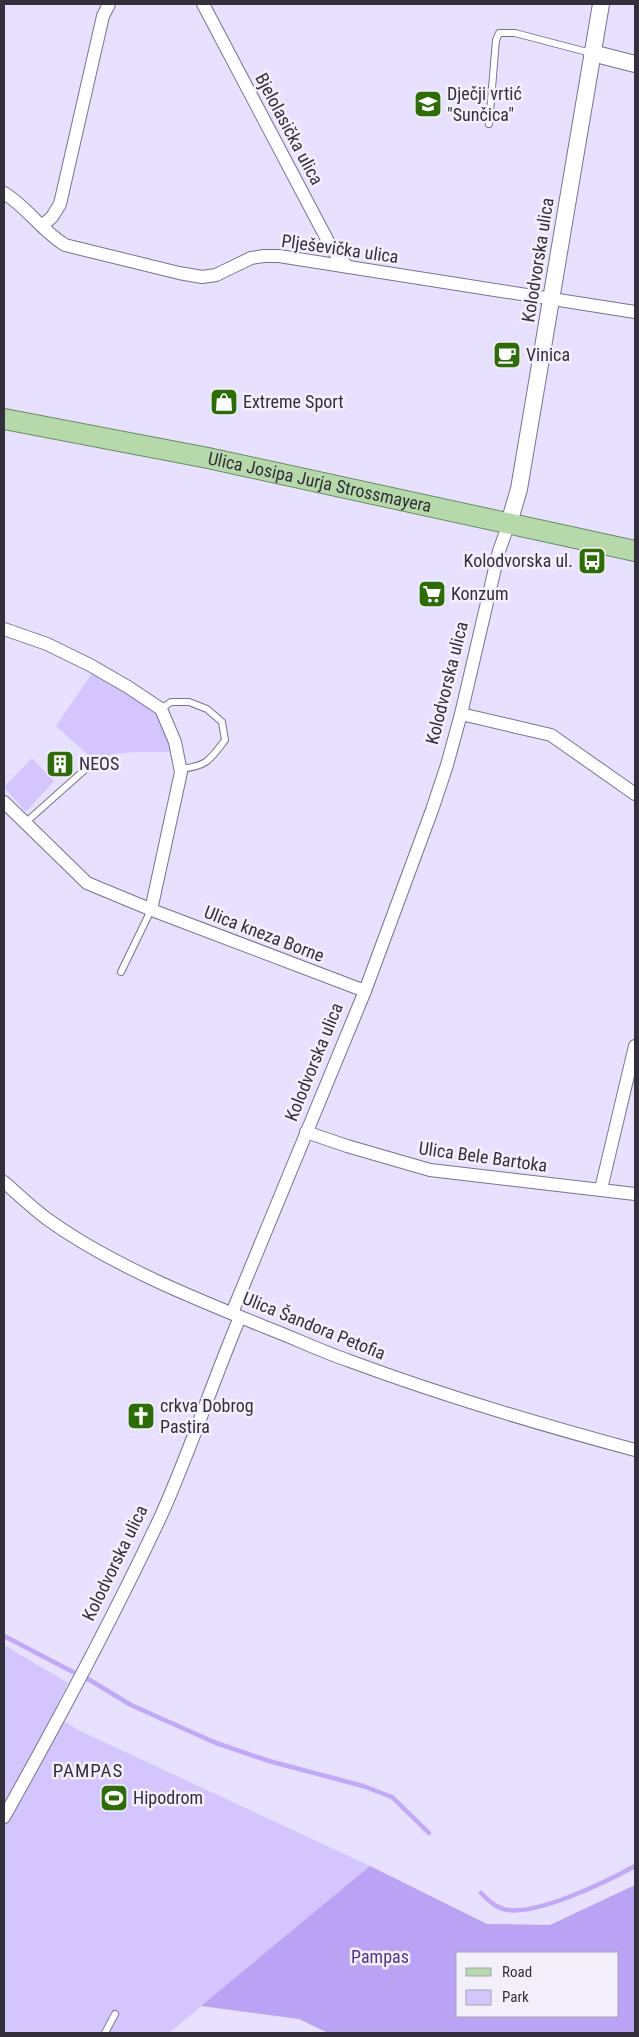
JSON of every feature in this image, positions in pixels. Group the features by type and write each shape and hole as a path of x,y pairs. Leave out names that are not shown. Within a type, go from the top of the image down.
{"main road":[{"name":"Ulica Josipa Jurja Strossmayera","path":"4,419 208,458 635,551"}],"street":[{"path":"42,226 52,217 60,204 103,16 108,4"},
{"name":"Bjelolasička ulica","path":"203,4 330,245 348,267"},
{"name":"Kolodvorska ulica","path":"4,1817 81,1679 160,1516 196,1432 226,1350 236,1315 306,1132 364,991 432,810 461,714 499,551 519,489 601,4"},
{"path":"592,53 635,64"},
{"name":"Plješevička ulica","path":"4,193 14,199 53,238 65,245 202,277 216,275 251,258 279,256 635,312"},
{"path":"4,629 47,644 90,665 161,709 175,742 181,769 151,910"},
{"path":"461,714 551,736 635,794"},
{"name":"Ulica kneza Borne","path":"4,802 87,883 151,910 364,991"},
{"path":"601,1189 635,1046"},
{"name":"Ulica Bele Bartoka","path":"306,1132 346,1146 430,1170 635,1194"},
{"name":"Ulica Šandora Petofia","path":"4,1182 49,1221 87,1245 236,1315 346,1360 397,1378 635,1450"}],"lane":[{"path":"489,124 496,40 499,33 515,33 592,53"},
{"path":"161,709 171,702 189,702 208,709 222,722 225,740 210,760 200,766 181,769"},
{"path":"25,823 89,766"},
{"path":"121,972 151,910"},
{"path":"105,2033 115,2014"}],"green space":[{"path":"93,672 126,691 156,713 170,743 172,752 121,753 95,761 56,726"},
{"path":"32,758 54,781 26,812 4,787"},
{"name":"Hipodrom","path":"4,1645 68,1683 53,1714 78,1730 370,1866 169,2033 4,2033"},
{"name":"Pampas","path":"370,1866 487,1924 550,1925 635,1885 635,2033 328,2033 299,2019 201,2006"}],"waterway":[{"path":"4,1636 73,1672"},
{"path":"88,1679 131,1705 216,1743 269,1761 363,1786 392,1797 429,1833"},
{"path":"481,1893 503,1909 532,1908 589,1889 635,1866"}],"place":[{"name":"Dječji vrtić \"Sunčica\"","path":"428,104"},
{"name":"Vinica","path":"507,355"},
{"name":"Extreme Sport","path":"224,402"},
{"name":"Kolodvorska ul.","path":"592,561"},
{"name":"Konzum","path":"432,594"},
{"name":"NEOS","path":"60,764"},
{"name":"crkva Dobrog Pastira","path":"141,1416"},
{"name":"Hipodrom","path":"114,1798"}],"district":[{"name":"PAMPAS","path":"88,1770"}]}
